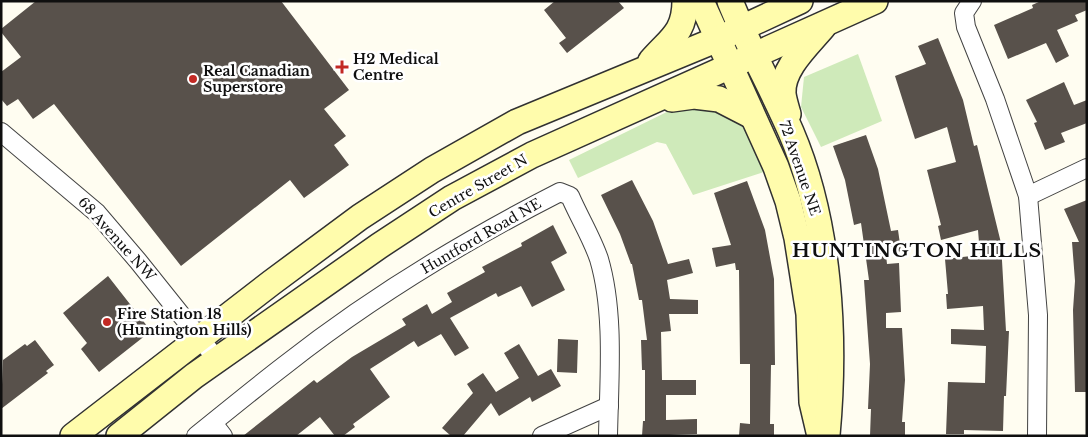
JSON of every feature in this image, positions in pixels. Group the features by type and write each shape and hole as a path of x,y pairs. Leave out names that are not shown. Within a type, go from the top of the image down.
{"main road":[{"path":"645,68 678,34 685,19 685,1"},
{"name":"72 Avenue NE","path":"701,1 776,167 788,201 798,238 810,314 812,402 820,436"},
{"name":"72 Avenue NE","path":"730,1 754,56 792,133 818,218 824,252 828,306 831,398 827,436"},
{"path":"73,436 200,337 360,218 432,170 517,122 718,39 800,1"},
{"name":"Centre Street N","path":"119,436 194,376 452,198 532,155 875,1"},
{"path":"792,133 783,93 786,78 790,68 824,24"},
{"path":"662,97 675,99 694,96 719,99 752,116"}],"street":[{"path":"972,1 964,13 966,27 995,99 1028,196 1038,316 1037,436"},
{"name":"68 Avenue NW","path":"1,132 97,213 218,361"},
{"path":"1028,196 1087,168"},
{"name":"Huntford Road NE","path":"196,436 218,429 286,364 386,292 498,223 560,192 570,196 599,258 604,284 609,336 608,436"},
{"path":"542,436 609,406"}],"green space":[{"path":"858,54 882,121 821,147 801,107 804,77"},
{"path":"696,102 747,122 770,170 693,195 666,144 657,142 578,178 569,160 679,106"}],"building":[{"path":"36,1 281,1 349,90 324,109 346,136 334,145 349,165 304,198 290,180 181,266 54,104 33,119 18,99 7,106 1,99 1,72 21,57 1,32 1,29"},
{"path":"555,1 618,1 624,8 567,53 559,43 566,38 544,10"},
{"path":"1041,1 1087,1 1087,10 1075,15 1078,21 1057,30 1069,56 1056,63 1046,43 1008,59 994,25 1033,8 1032,5"},
{"path":"938,38 963,100 974,146 977,145 1001,243 1006,331 1009,331 1003,431 964,430 964,434 946,434 948,382 985,383 986,346 951,344 951,329 984,330 983,306 947,309 946,294 948,294 945,259 980,255 978,230 941,240 938,226 941,225 927,170 956,162 947,127 915,139 895,76 926,64 918,46"},
{"path":"1064,82 1074,105 1087,100 1087,123 1061,133 1065,142 1045,150 1034,123 1037,122 1026,100"},
{"path":"866,135 878,169 891,231 898,230 901,251 886,255 887,264 899,263 901,312 886,313 886,328 902,328 905,380 902,422 905,422 905,436 870,436 871,409 868,409 870,364 864,280 869,280 861,223 854,225 845,180 833,146"},
{"path":"632,180 653,221 668,264 689,259 693,273 667,280 670,299 698,300 698,314 669,314 671,331 661,332 662,380 696,380 696,395 666,395 666,420 697,419 697,434 642,436 643,421 645,421 645,370 642,370 641,340 647,340 642,300 639,300 632,264 601,195"},
{"path":"747,181 765,230 774,279 775,365 771,365 770,424 774,424 774,436 739,436 740,423 750,424 750,364 740,364 739,270 736,270 735,263 716,267 712,248 731,245 714,193"},
{"path":"1087,200 1087,392 1075,392 1073,310 1075,281 1072,242 1079,242 1064,209"},
{"path":"553,225 567,253 551,262 565,290 532,307 521,286 498,297 496,293 450,318 469,348 455,356 441,334 418,347 414,341 370,369 390,397 353,424 355,427 343,436 335,436 320,417 296,436 243,436 314,380 317,383 352,357 406,325 402,319 427,304 432,314 452,302 447,293 485,272 482,267 522,246 521,243"},
{"name":"Fire Station 18 (Huntington Hills)","path":"108,276 151,331 99,372 81,349 87,343 63,313"},
{"path":"558,339 578,340 577,373 557,372"},
{"path":"35,340 54,365 46,371 48,373 1,409 3,360 25,344 27,346"},
{"path":"519,344 538,376 551,369 561,386 532,402 530,397 499,416 491,403 463,436 451,436 442,428 473,393 467,384 483,373 496,392 519,378 504,353"}],"place":[{"name":"H2 Medical Centre","path":"342,67"},
{"name":"Real Canadian Superstore","path":"193,79"},
{"name":"Fire Station 18 (Huntington Hills)","path":"107,322"}],"district":[{"name":"HUNTINGTON HILLS","path":"917,250"}]}
